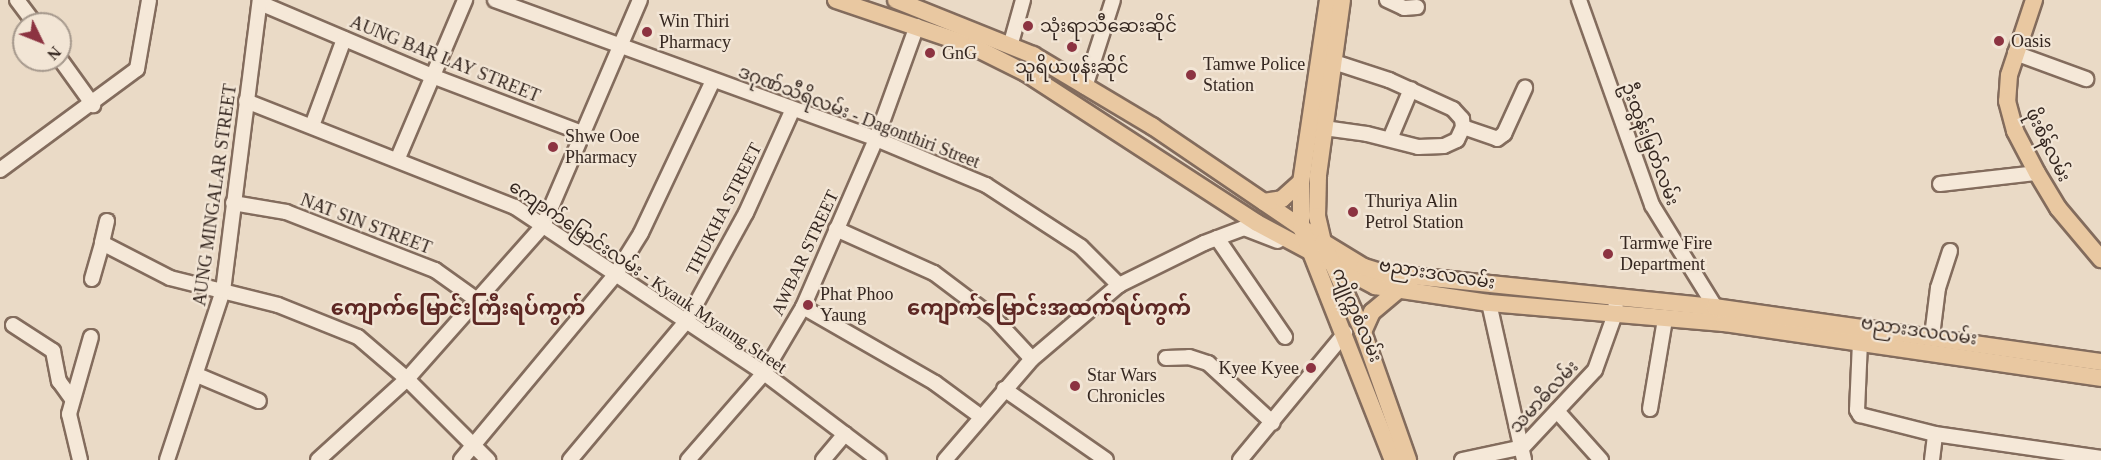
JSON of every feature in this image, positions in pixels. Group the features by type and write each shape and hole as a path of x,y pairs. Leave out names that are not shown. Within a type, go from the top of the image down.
{"main road":[{"name":"ဗညားဒလလမ်း","path":"838,0 923,12 972,46 1026,73 1311,255 1355,279 1397,291 1497,303 1715,307 1932,336 2033,359 2101,378"},
{"name":"ဗညားဒလလမ်း","path":"896,0 1011,43 1085,87 1364,267 1384,273 1507,287 1616,306 1665,319 1724,322 1860,342 2033,359 2101,362"},
{"name":"ကျိုက္ကစံလမ်း","path":"1328,0 1301,182 1301,227 1345,333 1393,460"},
{"name":"ကျိုက္ကစံလမ်း","path":"1342,0 1324,128 1317,199 1323,242 1363,332 1408,460"},
{"name":"ဖိုးစိန်လမ်း","path":"2034,0 2015,52 2007,101 2015,130 2037,173 2058,208 2101,259"},
{"path":"1264,202 1282,199 1301,182"},
{"path":"1497,303 1507,287"},
{"path":"1363,332 1372,312 1397,291"}],"street":[{"path":"0,170 93,105 137,69 149,0"},
{"path":"398,158 465,0"},
{"name":"ဒဂုဏ်သီရိလမ်း - Dagonthiri Street","path":"495,0 792,111 876,139 986,185 1032,213 1080,247 1119,285"},
{"path":"318,460 407,379 543,226 585,134 640,0"},
{"path":"1011,43 1023,0"},
{"path":"1085,87 1113,0"},
{"path":"1387,0 1404,8 1417,7"},
{"name":"ဦးထွန်းမြတ်လမ်း","path":"1579,0 1652,205 1724,322"},
{"name":"AUNG BAR LAY STREET","path":"260,1 432,76 585,134"},
{"name":"AUNG MINGALAR STREET","path":"167,460 223,291 260,1"},
{"name":"AWBAR STREET","path":"688,460 764,373 803,307 876,139 923,12"},
{"path":"312,126 344,39"},
{"path":"2015,52 2086,79"},
{"path":"1324,128 1390,139 1418,147 1444,146 1457,140 1463,127 1462,119 1453,109 1411,89 1334,62"},
{"path":"69,72 93,105"},
{"path":"461,460 475,447 615,274 641,233 713,81"},
{"path":"1463,127 1497,139 1504,134 1525,88"},
{"path":"1390,139 1411,89"},
{"name":"ကျောက်မြောင်းလမ်း - Kyauk Myaung Street","path":"246,101 498,198 764,373 879,460"},
{"name":"THUKHA STREET","path":"570,460 686,322 746,213 792,111"},
{"path":"1940,184 2037,173"},
{"name":"NAT SIN STREET","path":"233,203 286,212 435,270 477,300"},
{"path":"92,279 107,221"},
{"path":"945,460 980,416 1032,359 1119,285 1217,238 1244,228 1311,255"},
{"path":"836,230 934,273 995,319 1032,359"},
{"path":"1217,238 1285,337"},
{"path":"102,243 170,278 278,305 358,337 407,379 488,460"},
{"path":"1932,336 1938,288 1950,251"},
{"path":"1497,303 1522,455"},
{"name":"သမာဓိလမ်း","path":"1461,460 1522,455 1557,411 1595,370 1616,306"},
{"path":"803,307 935,383 980,416"},
{"path":"1650,409 1665,319"},
{"path":"13,325 53,351 59,381 72,399"},
{"path":"1246,458 1345,333"},
{"path":"80,460 69,425 72,399 92,337"},
{"path":"1860,342 1857,410 1860,415 1935,434 2101,458"},
{"path":"1166,358 1189,357 1208,363 1273,423"},
{"path":"197,375 259,401"},
{"path":"1004,389 1106,460"},
{"path":"1557,411 1601,460"},
{"path":"822,460 845,434"},
{"path":"1932,460 1935,434"}],"place":[{"name":"သုံးရာသီဆေးဆိုင်","path":"1028,26"},
{"name":"Win Thiri Pharmacy","path":"647,32"},
{"name":"Oasis","path":"1999,41"},
{"name":"သူရိယဖုန်းဆိုင်","path":"1072,47"},
{"name":"GnG","path":"930,53"},
{"name":"Tamwe Police Station","path":"1191,75"},
{"name":"Shwe Ooe Pharmacy","path":"553,147"},
{"name":"Thuriya Alin Petrol Station","path":"1353,212"},
{"name":"Tarmwe Fire Department","path":"1608,254"},
{"name":"Phat Phoo Yaung","path":"808,305"},
{"name":"Kyee Kyee","path":"1311,368"},
{"name":"Star Wars Chronicles","path":"1075,386"}],"district":[{"name":"ကျောက်မြောင်းကြီးရပ်ကွက်","path":"458,308"},
{"name":"ကျောက်မြောင်းအထက်ရပ်ကွက်","path":"1049,308"}]}
